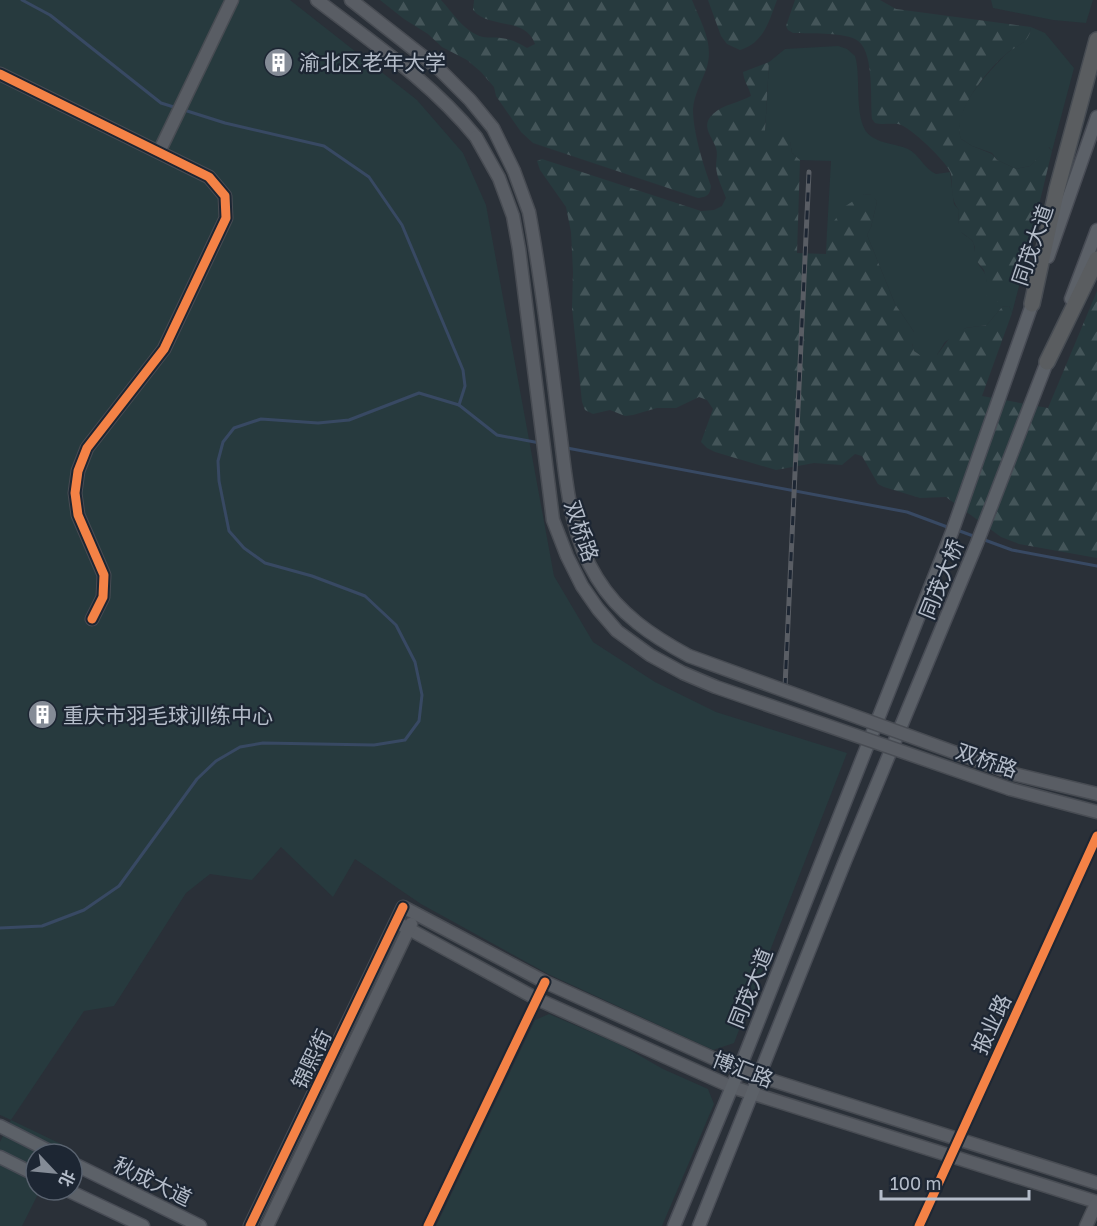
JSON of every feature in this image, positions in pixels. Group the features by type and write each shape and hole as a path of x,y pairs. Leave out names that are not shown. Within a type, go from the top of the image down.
{"highway":[{"path":"1032,304 1057,189 1097,40"},
{"path":"1047,362 1097,259"}],"main road":[{"path":"159,152 232,0"},
{"name":"双桥路","path":"317,0 427,85 455,111 476,137 499,178 515,227 554,520 567,556 582,585 617,631 650,655 683,673 728,691 1010,789 1097,812"},
{"name":"双桥路","path":"351,0 439,69 470,100 493,128 514,171 529,212 572,517 596,576 611,598 631,620 657,639 689,656 1014,774 1097,794"},
{"path":"0,74 209,177 225,196 226,218 164,349 87,448 78,471 75,493 78,515 104,574 103,597 92,620"},
{"name":"同茂大道","path":"1003,387 1097,117"},
{"path":"1047,362 1097,230"},
{"name":"同茂大桥","path":"882,774 978,543 1047,362"},
{"name":"同茂大桥","path":"858,764 952,532 1003,387"},
{"name":"同茂大道","path":"674,1226 739,1070 858,764"},
{"name":"同茂大道","path":"699,1226 882,774"},
{"name":"博汇路","path":"403,907 545,982 739,1070 1097,1183"},
{"name":"锦熙街","path":"250,1226 403,907"},
{"name":"锦熙街","path":"267,1226 416,915"},
{"name":"博汇路","path":"396,922 537,999 752,1095 1097,1202"},
{"path":"0,1126 31,1142"},
{"path":"0,1157 24,1169"},
{"name":"秋成大道","path":"84,1169 200,1226"},
{"path":"84,1198 143,1226"},
{"path":"1086,1226 1097,1202"}],"street":[{"name":"报业路","path":"920,1226 1097,836"},
{"path":"428,1226 545,982"}],"green space":[{"path":"0,0 290,0 417,100 463,153 486,205 554,576 593,642 655,682 716,712 847,753 734,1043 713,1050 548,974 421,904 355,859 333,897 281,847 252,880 210,874 186,893 114,1006 84,1011 11,1120 0,1115"},
{"path":"380,0 441,0 459,22 476,35 508,39 527,48 535,44 530,35 515,26 480,16 473,10 474,0 692,0 706,34 709,51 706,70 696,94 693,118 711,186 709,193 698,198 533,143 521,132 496,96 494,87 481,72 467,60 442,47 428,34"},
{"path":"708,0 777,0 760,37 748,47 740,50 727,44 721,36"},
{"path":"795,0 880,0 896,9 1031,27 1026,40 1007,53 981,80 966,105 959,128 961,139 1016,169 1030,166 1048,147 1052,151 1023,271 1010,280 998,302 986,298 986,292 991,287 984,270 975,259 975,247 972,240 961,232 958,226 959,210 953,197 949,169 928,146 904,126 875,123 872,119 869,63 861,44 855,39 841,35 793,33 788,30 786,26"},
{"path":"991,0 1093,0 1086,23 1053,20 993,8"},
{"path":"1031,27 1045,33 1074,68 1052,151 1049,147 1030,166 1016,169 997,160 992,153 972,146 961,139 959,128 965,106 972,94 1004,56 1028,37"},
{"path":"838,46 847,49 855,56 860,112 866,131 872,137 885,143 908,149 936,174 950,172 954,204 959,210 959,227 962,233 973,242 976,259 985,273 987,282 1010,279 1023,271 1012,313 1009,306 1002,307 987,325 966,328 945,342 937,355 920,355 914,351 912,344 914,332 895,304 867,235 877,201 871,195 864,194 827,231 831,161 800,160 792,153 790,142 765,132 769,62 785,49"},
{"path":"769,62 765,131 786,136 790,141 792,153 800,160 797,253 826,254 827,231 844,207 864,194 872,195 877,201 867,235 895,304 918,338 912,344 914,351 920,355 937,355 951,336 966,328 987,325 1002,307 1009,306 1012,313 982,396 1048,408 1097,291 1097,558 1019,544 1001,537 946,497 920,498 884,487 878,484 862,456 855,454 842,465 814,463 776,470 715,452 701,442 713,409 707,400 699,397 676,408 657,408 625,416 610,410 593,414 585,410 582,402 572,308 571,232 566,207 540,170 537,161 542,159 701,211 714,210 722,206 726,198 717,175 717,150 708,131 707,123 717,111 751,96 743,72"},
{"path":"549,1014 621,1045 663,1069 708,1089 714,1104 662,1226 436,1226 535,1020"},
{"path":"11,1120 57,1142 24,1142 24,1202 34,1202 22,1226 0,1226 0,1142"}],"waterway":[{"path":"22,0 50,15 161,103 177,108"},
{"path":"184,110 225,123 324,146 369,177 402,225 463,370 465,386 459,405"},
{"path":"0,928 42,926 84,910 119,886 197,779 216,761 240,747 263,743 374,745 405,740 419,721 422,695 415,662 396,625 365,596 312,576 265,563 244,548 229,531 219,481 218,461 223,442 234,428 261,419 318,423 349,420 419,393 459,405 497,435 540,443"},
{"path":"567,448 907,512 950,528"},
{"path":"957,530 976,537"},
{"path":"982,539 1012,550 1097,566"}],"railway":[{"path":"785,687 809,172"}],"cycle path":[{"path":"0,74 209,177 225,196 226,218 164,349 87,448 78,471 75,493 78,515 104,575 103,597 92,619"},
{"path":"919,1226 1097,836"},
{"path":"250,1226 403,907"},
{"path":"428,1226 545,982"}],"place":[{"name":"渝北区老年大学","path":"278,62"},
{"name":"重庆市羽毛球训练中心","path":"42,715"}]}
